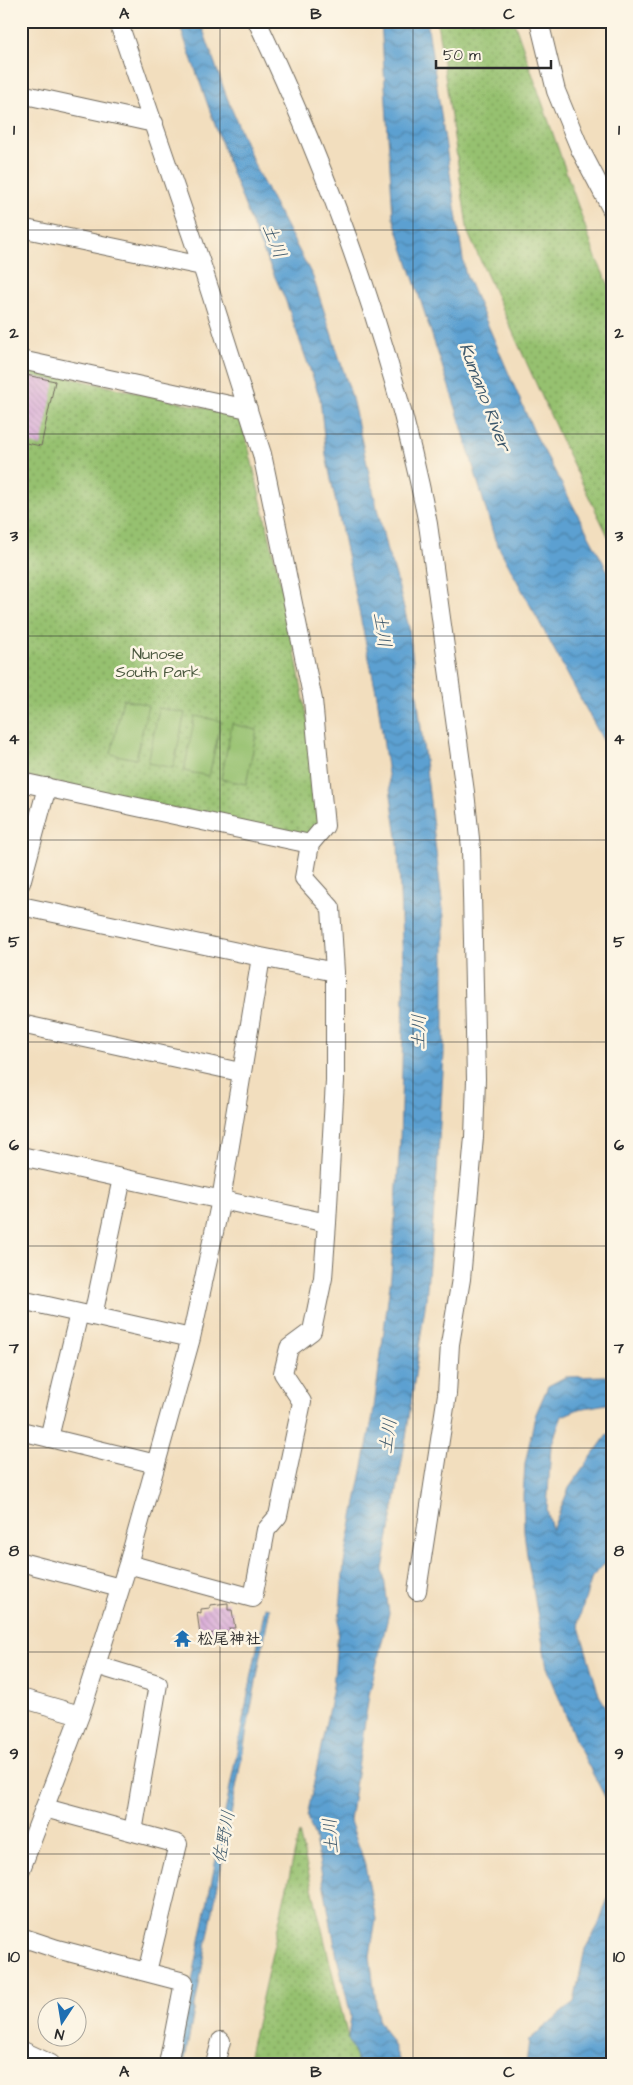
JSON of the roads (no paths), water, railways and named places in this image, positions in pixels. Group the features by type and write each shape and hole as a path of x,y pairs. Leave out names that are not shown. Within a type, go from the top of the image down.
{"street":[{"path":"118,21 202,266 262,454 267,507 290,614 312,700 310,721 325,826 310,844 304,878 331,908 335,972 335,1080 323,1278 312,1332 289,1348 283,1374 302,1402 278,1516 266,1530 253,1598 128,1564"},
{"path":"258,21 282,74 355,255 398,395 420,480 428,524 466,792 475,993 476,1079 474,1137 461,1280 450,1344 447,1394 417,1591"},
{"path":"539,21 556,91 580,150 612,210"},
{"path":"21,94 154,124"},
{"path":"21,228 202,266"},
{"path":"21,360 248,409"},
{"path":"21,782 310,844"},
{"path":"21,883 47,787"},
{"path":"21,906 335,972"},
{"path":"21,1870 28,1834 45,1808 80,1715 128,1564 191,1338 221,1200 240,1072 261,957"},
{"path":"21,1024 240,1072"},
{"path":"21,1156 327,1223"},
{"path":"49,1438 86,1315 122,1178"},
{"path":"21,1300 191,1338"},
{"path":"21,1431 156,1464"},
{"path":"21,1562 120,1588"},
{"path":"96,1664 158,1684 133,1832"},
{"path":"21,1698 80,1715"},
{"path":"45,1808 178,1844 147,1972"},
{"path":"21,1937 184,1982 168,2064"},
{"path":"215,2064 221,2041"},
{"path":"21,2050 51,2064"}],"water":[{"name":"土川","path":"178,21 200,21 226,95 257,171 313,277 351,394 387,551 395,572 409,628 444,917 444,1054 437,1174 426,1300 406,1438 383,1570 389,1613 369,1695 350,1821 364,1861 376,1919 370,1956 378,2019 394,2047 401,2064 358,2064 348,2038 351,2016 337,1957 315,1838 307,1817 333,1687 344,1563 373,1415 391,1276 400,1142 404,990 398,845 377,696 326,456 320,398 285,299 259,242 231,170"},
{"name":"Kumano River","path":"381,21 427,21 465,272 534,432 612,579 612,757 495,540 456,408 393,217"},
{"path":"565,1377 612,1377 612,1403 579,1409 562,1416 551,1446 547,1510 552,1530 569,1488 607,1435 612,1432 612,1556 592,1577 578,1623 599,1695 612,1717 612,1810 576,1742 547,1667 527,1556 523,1496 525,1464 535,1416 548,1386"},
{"name":"佐野川","path":"265,1607 270,1608 184,2064 176,2064"},
{"path":"612,1886 612,2064 526,2064 529,2040 574,2002 585,1949 599,1924"}],"place":[{"name":"松尾神社","path":"183,1639"}],"park label":[{"name":"Nunose South Park","path":"158,663"}]}
